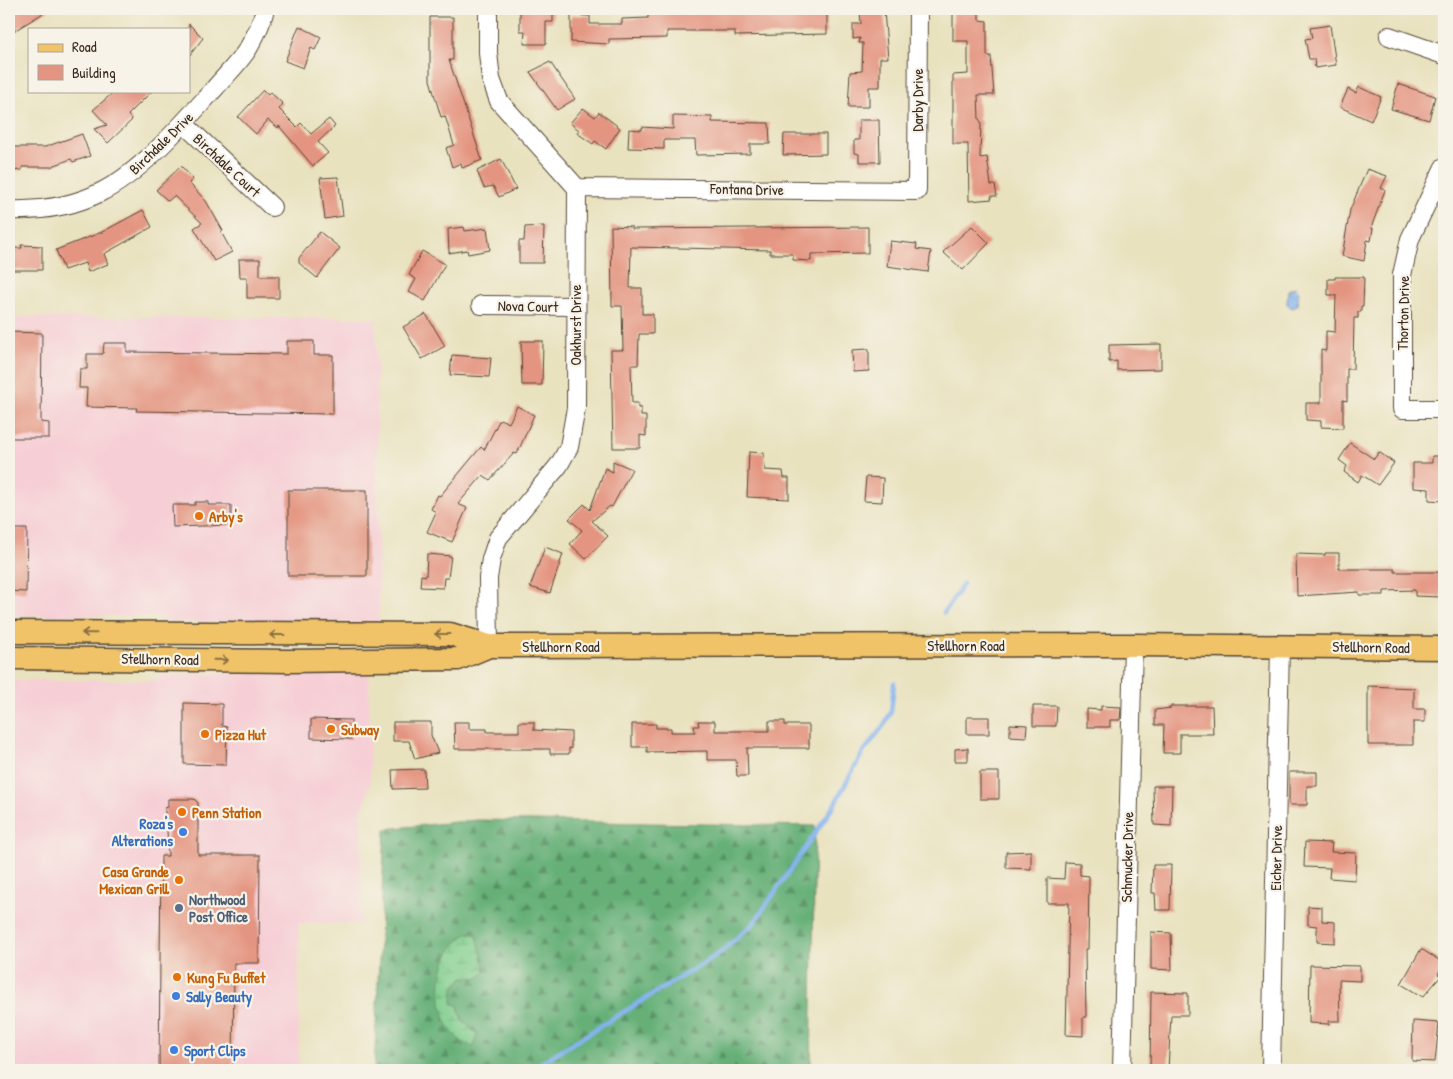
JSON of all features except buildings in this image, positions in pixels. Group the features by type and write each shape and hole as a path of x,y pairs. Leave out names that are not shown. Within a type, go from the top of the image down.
{"main road":[{"name":"Stellhorn Road","path":"9,632 450,634 489,646 1132,645 1444,648"},
{"name":"Stellhorn Road","path":"9,658 288,661 432,659 458,658 489,646"}],"street":[{"name":"Birchdale Drive","path":"9,210 32,210 67,205 100,193 122,180 183,124 249,48 262,22 265,9"},
{"path":"488,9 488,53 491,79 499,101 577,188"},
{"name":"Darby Drive","path":"917,191 918,9"},
{"path":"1389,36 1444,56"},
{"name":"Birchdale Court","path":"183,124 272,207"},
{"name":"Thorton Drive","path":"1444,166 1410,239 1402,275 1402,408 1444,409"},
{"name":"Fontana Drive","path":"577,188 917,191"},
{"name":"Oakhurst Drive","path":"489,646 488,578 490,559 498,538 559,465 570,447 576,408 577,188"},
{"name":"Nova Court","path":"481,305 575,306"},
{"name":"Schmucker Drive","path":"1122,1070 1132,645"},
{"name":"Eicher Drive","path":"1271,1070 1280,646"}],"shaded area":[{"path":"9,317 376,318 379,623 175,622 158,616 9,615"},
{"path":"369,672 370,785 361,814 361,923 299,923 299,1070 9,1070 9,680 159,680 160,674"}],"green space":[{"path":"477,820 815,826 811,1070 374,1070 385,829","holes":["461,937 479,951 484,959 478,978 463,977 453,989 452,1004 458,1006 462,1020 477,1034 444,1021"]},
{"path":"469,933 477,935 485,972 478,978 463,977 453,989 452,1003 458,1006 462,1020 477,1034 474,1047 459,1040 449,1027 443,1011 440,992 447,956 456,942"}],"water":[{"path":"1295,287 1299,291 1297,306 1292,308 1287,304 1288,290"}],"waterway":[{"path":"944,613 963,584"},
{"path":"529,1070 720,953 754,923 833,807 862,754 884,725 891,712 894,683"}],"place":[{"name":"Arby's","path":"199,516"},
{"name":"Subway","path":"331,729"},
{"name":"Pizza Hut","path":"205,734"},
{"name":"Penn Station","path":"182,812"},
{"name":"Roza's Alterations","path":"183,832"},
{"name":"Casa Grande Mexican Grill","path":"179,880"},
{"name":"Northwood Post Office","path":"179,908"},
{"name":"Kung Fu Buffet","path":"177,977"},
{"name":"Sally Beauty","path":"176,996"},
{"name":"Sport Clips","path":"174,1050"}]}
